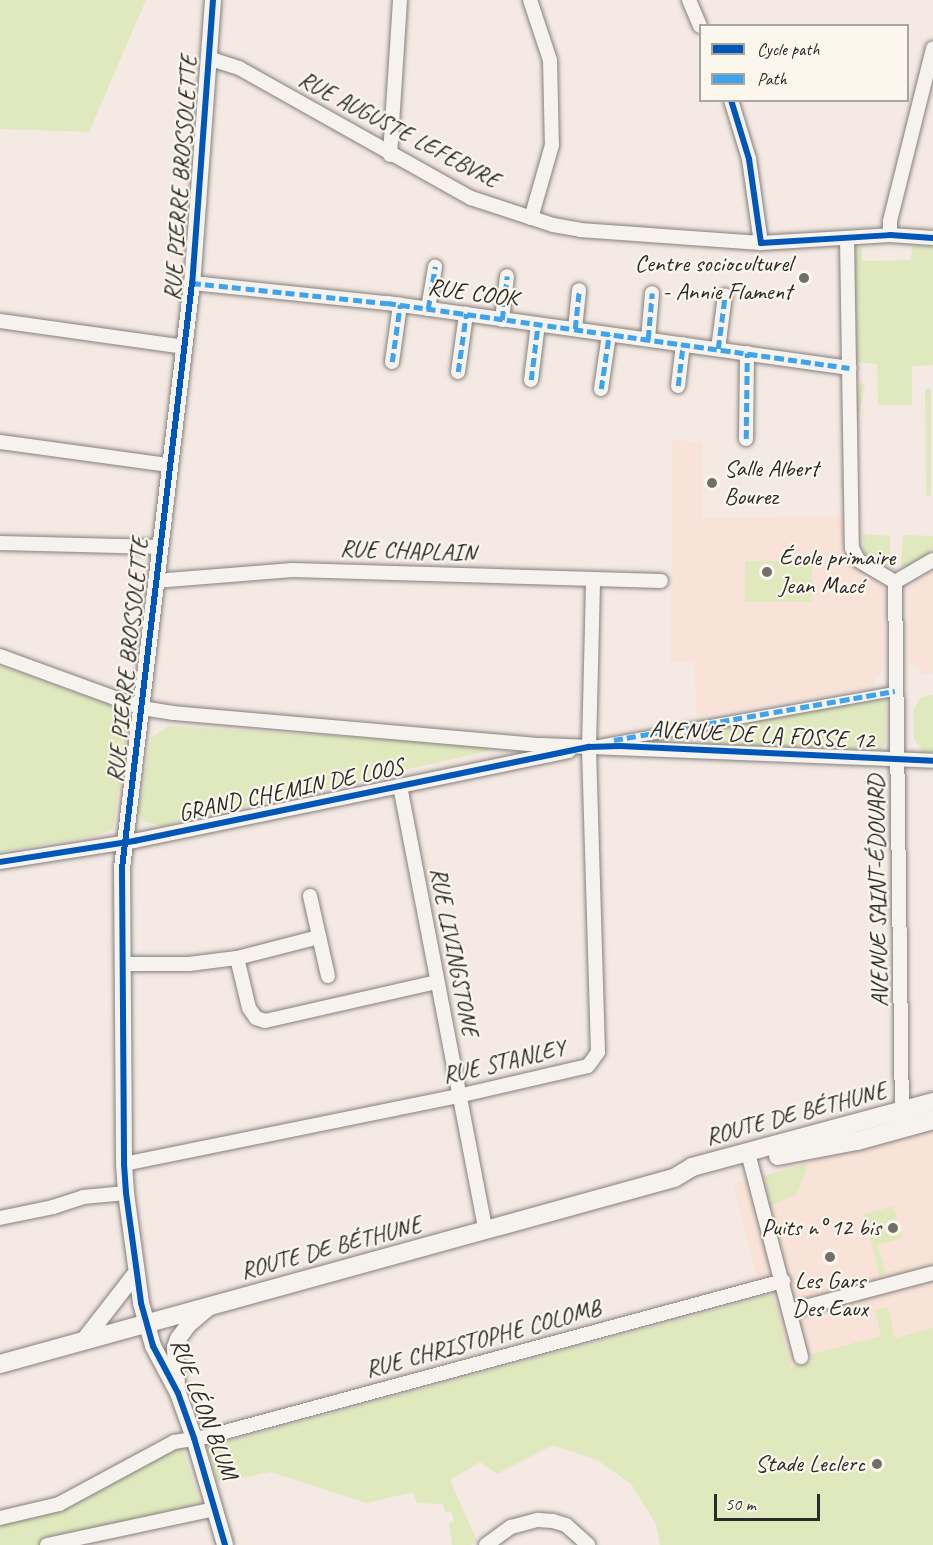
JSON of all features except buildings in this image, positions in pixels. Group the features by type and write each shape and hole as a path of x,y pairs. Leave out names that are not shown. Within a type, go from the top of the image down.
{"main road":[{"name":"ROUTE DE BÉTHUNE","path":"0,1364 674,1178 696,1179 749,1158 857,1141 933,1102"},
{"name":"ROUTE DE BÉTHUNE","path":"902,1119 933,1120"}],"street":[{"name":"RUE PIERRE BROSSOLETTE","path":"147,1324 136,1274 124,1164 122,868 192,283 213,0"},
{"path":"390,155 400,0"},
{"path":"530,0 550,60 552,145 531,218"},
{"path":"690,0 699,24"},
{"path":"890,235 890,221 933,48"},
{"name":"RUE AUGUSTE LEFEBVRE","path":"208,58 239,68 390,155 471,198 531,218 580,230 761,243 890,235 933,238"},
{"path":"732,102 749,159 761,243"},
{"path":"847,238 852,548 858,560 895,582 933,560"},
{"path":"428,309 435,267"},
{"path":"502,320 507,276"},
{"name":"RUE COOK","path":"192,283 400,305 849,368"},
{"path":"575,329 579,290"},
{"path":"648,339 652,293"},
{"path":"718,349 725,295"},
{"path":"392,362 400,305"},
{"path":"458,372 466,315"},
{"path":"0,321 185,347"},
{"path":"531,381 538,324"},
{"path":"601,389 609,335"},
{"path":"678,386 683,344"},
{"path":"746,439 747,353"},
{"path":"0,442 169,465"},
{"path":"0,543 159,547"},
{"name":"RUE CHAPLAIN","path":"155,581 294,570 661,581"},
{"name":"RUE STANLEY","path":"124,1164 458,1096 588,1066 598,1052 589,747 593,579"},
{"name":"AVENUE SAINT-ÉDOUARD","path":"895,582 902,1119"},
{"name":"AVENUE DE LA FOSSE 12","path":"0,656 142,708 172,713 589,747 652,747 933,760"},
{"name":"GRAND CHEMIN DE LOOS","path":"0,862 125,841 620,739 895,691"},
{"name":"RUE LIVINGSTONE","path":"400,786 458,1096 486,1231"},
{"path":"310,896 328,976"},
{"path":"123,964 189,964 237,958 319,937"},
{"path":"237,958 249,1008 256,1018 265,1021 437,982"},
{"path":"749,1158 801,1357"},
{"path":"0,1218 53,1208 83,1197 126,1193"},
{"path":"790,1311 933,1273"},
{"path":"84,1340 136,1274"},
{"name":"RUE CHRISTOPHE COLOMB","path":"0,1518 59,1504 174,1442 783,1281"},
{"path":"178,1393 176,1344 188,1325 211,1306"},
{"name":"RUE LÉON BLUM","path":"147,1324 153,1346 178,1393 194,1438 225,1545"},
{"path":"47,1545 215,1509"},
{"path":"486,1545 511,1527 538,1520 566,1525 588,1545"}],"shaded area":[{"name":"École primaire Jean Macé","path":"672,440 702,442 703,518 843,516 843,558 884,586 886,663 872,687 697,716 694,662 671,663"},
{"name":"École primaire Jean Macé","path":"933,570 933,673 923,674 909,661 909,588"},
{"path":"933,1128 933,1338 790,1367 773,1294 762,1297 733,1183"}],"green space":[{"path":"0,0 146,0 89,132 0,129"},
{"path":"912,246 933,247 933,365 912,366 912,405 878,405 877,364 856,362 855,247 862,247 862,261 911,260"},
{"path":"860,383 865,384 844,489 840,488"},
{"path":"925,389 931,389 931,496 926,495"},
{"path":"863,534 890,536 890,568 864,552"},
{"path":"903,535 933,536 933,547 930,553 908,568 901,567"},
{"path":"745,561 812,561 812,602 745,602"},
{"path":"0,666 124,710 129,719 113,829 98,835 0,852"},
{"path":"933,695 933,752 923,751 914,739 913,710 921,697"},
{"path":"883,696 886,700 885,745 880,750 707,745 706,729"},
{"path":"168,726 490,745 488,751 163,826 143,821 138,812 151,738"},
{"path":"806,1164 806,1171 796,1195 771,1205 764,1176"},
{"path":"893,1206 903,1238 878,1245 886,1274 880,1276 863,1214"},
{"path":"773,1294 791,1367 813,1362 811,1354 881,1336 875,1310 888,1307 895,1338 933,1328 933,1545 660,1545 656,1524 631,1484 597,1460 553,1445 497,1474 480,1462 450,1480 477,1541 471,1545 452,1545 449,1524 454,1522 451,1511 445,1513 443,1504 417,1503 413,1492 367,1503 270,1472 218,1483 206,1447"},
{"path":"180,1441 203,1511 47,1545 0,1545 0,1518 59,1504"}],"marked path":[{"path":"428,309 435,267"},
{"path":"502,320 507,276"},
{"path":"192,283 387,303 849,368"},
{"path":"575,329 579,290"},
{"path":"648,339 652,293"},
{"path":"718,349 725,295"},
{"path":"392,362 400,305"},
{"path":"458,372 466,314"},
{"path":"531,380 538,324"},
{"path":"601,389 609,335"},
{"path":"678,386 683,344"},
{"path":"746,439 747,353"},
{"path":"614,740 895,691"}],"cycle path":[{"path":"213,0 192,283 122,868 124,1164 141,1303 153,1346 178,1393 194,1438 225,1545"},
{"path":"732,102 749,159 761,243 890,235 933,238"},
{"path":"0,862 134,841 589,747 620,746 933,761"}],"place":[{"name":"Centre socioculturel - Annie Flament","path":"804,278"},
{"name":"Salle Albert Bourez","path":"712,483"},
{"name":"École primaire Jean Macé","path":"767,572"},
{"name":"Puits n° 12 bis","path":"893,1228"},
{"name":"Les Gars Des Eaux","path":"830,1257"},
{"name":"Stade Leclerc","path":"877,1464"}]}
